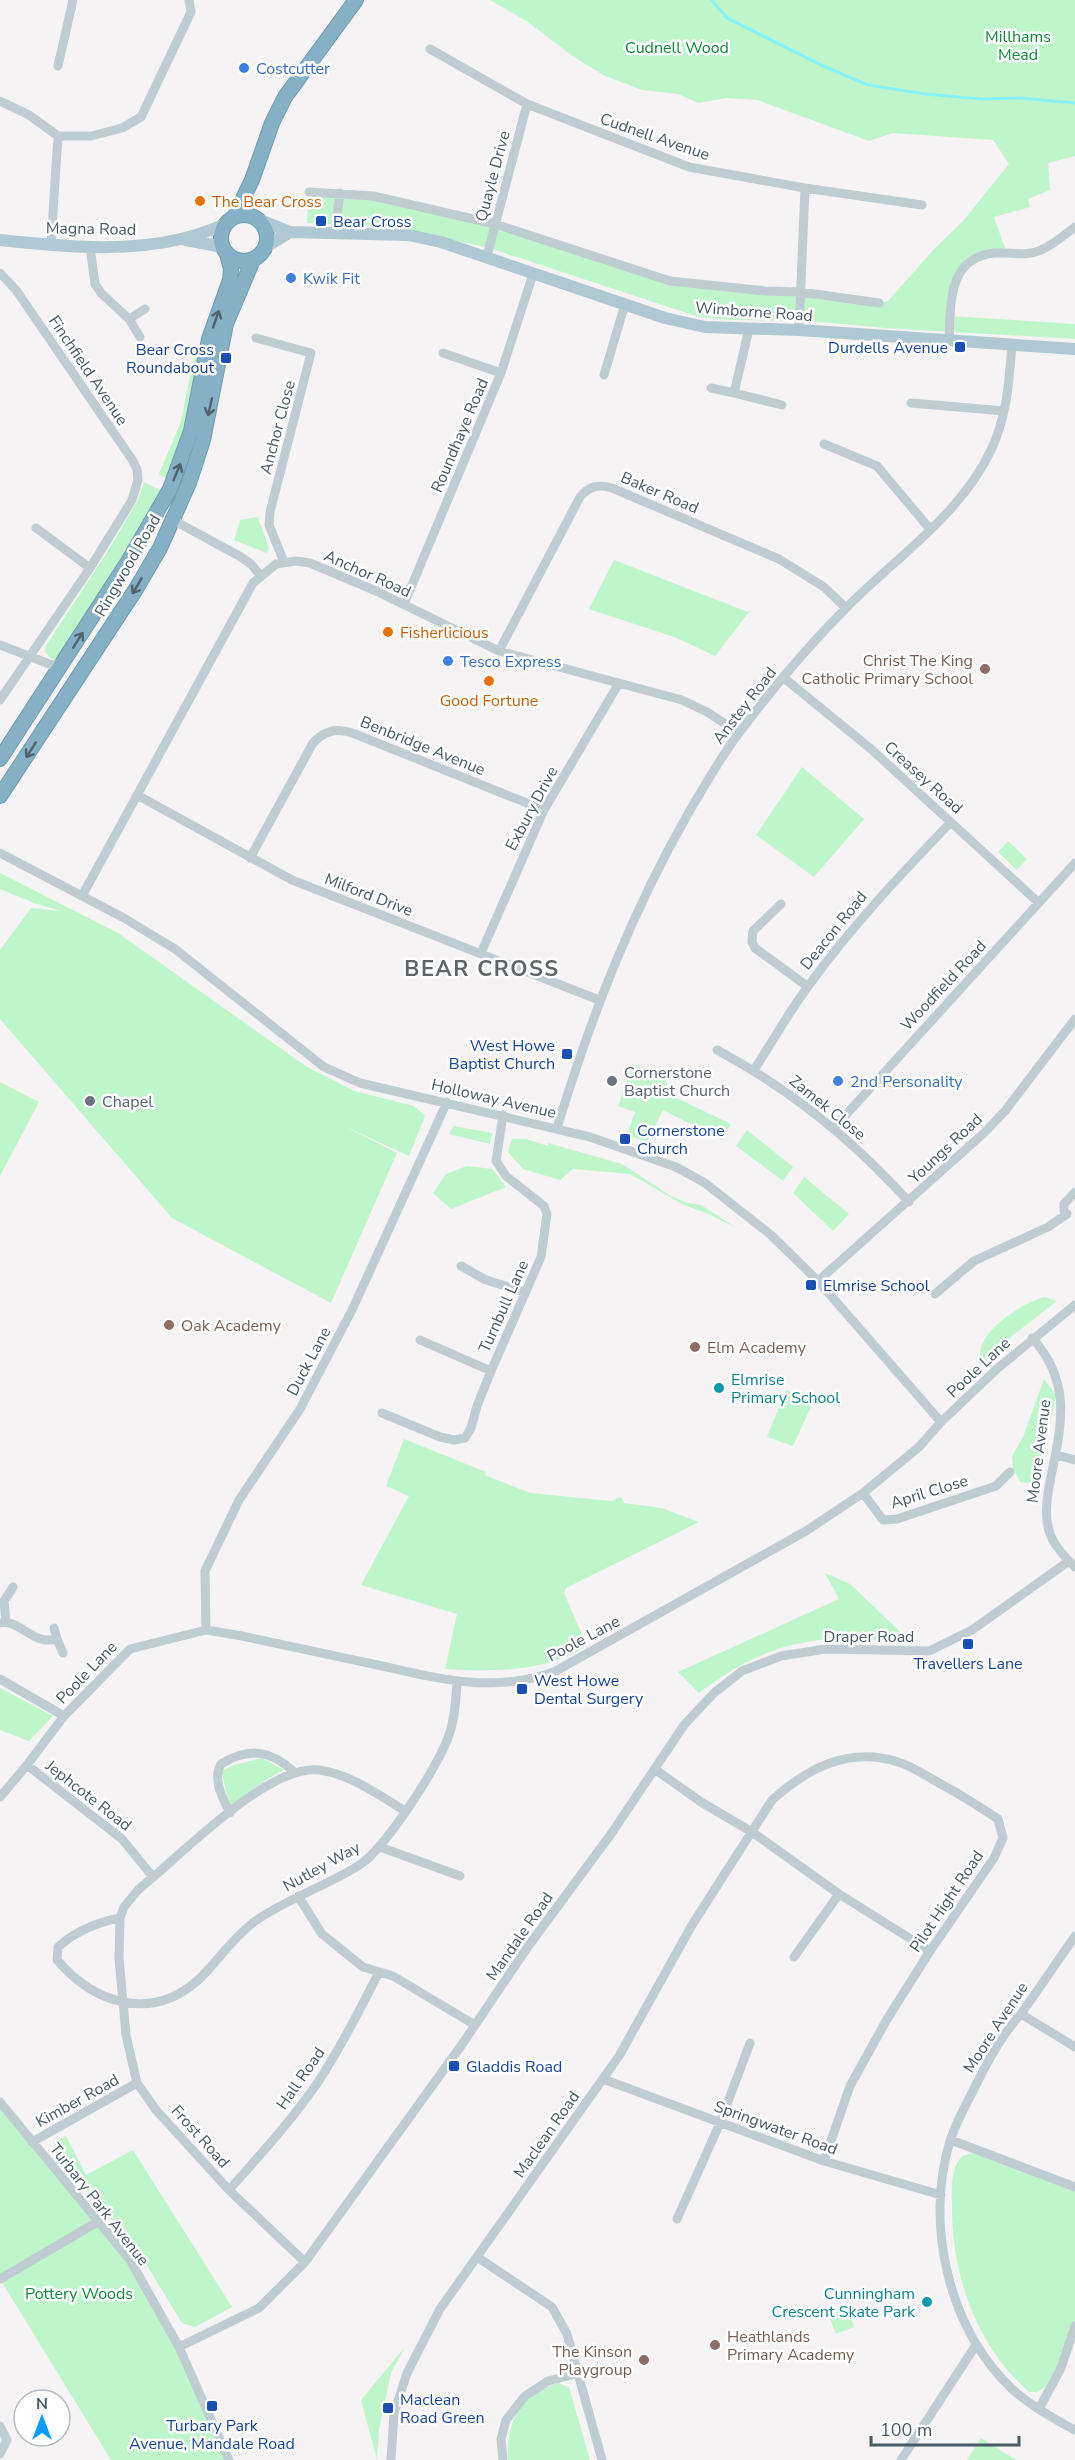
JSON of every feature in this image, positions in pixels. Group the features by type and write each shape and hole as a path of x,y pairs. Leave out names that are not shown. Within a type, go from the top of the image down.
{"highway":[{"path":"252,180 256,218 268,234 267,246 253,260 239,261 225,251 222,232 252,180 268,132 285,97 356,0"},
{"path":"229,221 247,215 256,218"},
{"name":"Ringwood Road","path":"0,759 147,530 182,461 200,391 209,339 230,280 231,269 225,251"},
{"name":"Ringwood Road","path":"0,796 136,589 173,520 189,483 203,440 226,324 253,260"}],"main road":[{"name":"Wimborne Road","path":"256,218 290,232 408,235 487,256 532,274 584,288 666,318 705,327 799,330 1075,349"},
{"name":"Magna Road","path":"0,240 90,247 138,246 182,239 229,221"},
{"path":"267,246 290,232"},
{"name":"Magna Road","path":"182,239 225,251"}],"street":[{"path":"58,66 73,0"},
{"path":"0,101 29,115 58,136 91,136 122,128 141,117 191,12 189,0"},
{"name":"Cudnell Avenue","path":"430,49 527,104 689,167 805,188 922,205"},
{"path":"49,50 60,52"},
{"name":"Quayle Drive","path":"487,256 527,104"},
{"path":"51,244 58,136"},
{"path":"799,330 805,188"},
{"name":"Wimborne Road","path":"309,192 373,196 495,224 670,281 765,291 801,292 879,303"},
{"path":"335,232 340,193"},
{"path":"949,340 953,288 963,268 984,255 1028,254 1041,250 1075,227"},
{"path":"90,247 95,284 101,293 129,319 140,337"},
{"name":"Finchfield Avenue","path":"0,273 16,290 134,461 137,470 137,490"},
{"name":"Roundhaye Road","path":"404,604 501,373 532,274"},
{"path":"604,375 625,304"},
{"path":"129,319 145,309"},
{"path":"734,393 749,329"},
{"name":"Anchor Close","path":"256,338 311,353 270,512 269,525 284,562"},
{"name":"Anstey Road","path":"557,1128 583,1042 599,1000 652,881 708,779 739,733 846,608 930,529 970,486 992,448 1004,411 1012,345"},
{"path":"443,353 501,373"},
{"path":"711,388 782,405"},
{"path":"911,404 1004,411"},
{"path":"824,444 877,466 930,529"},
{"name":"Baker Road","path":"499,651 578,500 588,489 598,485 612,488 779,559 824,587 846,608"},
{"name":"Ringwood Road","path":"0,700 90,568 137,490"},
{"path":"173,520 241,557 260,575"},
{"path":"43,530 90,568"},
{"path":"82,896 229,625 260,575 276,564 284,562"},
{"name":"Anchor Road","path":"284,562 310,563 339,574 499,651 682,700 707,712 739,733"},
{"path":"0,645 52,665 65,661"},
{"path":"45,663 50,675 49,683"},
{"name":"Creasey Road","path":"784,678 871,749 1039,903"},
{"name":"Exbury Drive","path":"481,953 544,810 619,683"},
{"name":"Benbridge Avenue","path":"250,858 313,743 319,736 335,730 355,734 544,810"},
{"name":"Milford Drive","path":"137,795 291,880 599,1000"},
{"name":"Deacon Road","path":"754,1070 807,986 877,900 951,822"},
{"name":"Holloway Avenue","path":"0,853 176,949 324,1067 360,1083 557,1128 647,1156 676,1167 705,1183 757,1223 818,1281 941,1422"},
{"name":"Woodfield Road","path":"833,1129 1075,863"},
{"path":"781,904 753,931 752,942 755,948 807,986"},
{"name":"Youngs Road","path":"818,1281 966,1151 1005,1111 1075,1019"},
{"name":"Zamek Close","path":"717,1050 754,1070 833,1129 880,1170 909,1202"},
{"name":"Duck Lane","path":"206,1630 204,1571 239,1500 300,1409 349,1316 447,1102"},
{"name":"Turnbull Lane","path":"382,1413 440,1437 454,1440 465,1438 471,1428 477,1406 524,1292 541,1257 547,1214 544,1206 506,1176 496,1161 503,1115"},
{"path":"1075,1192 1064,1204 1064,1211 1075,1222"},
{"path":"935,1294 974,1261 1048,1227 1066,1214"},
{"path":"461,1266 486,1280 524,1292"},
{"name":"Poole Lane","path":"0,1797 64,1716 130,1649 206,1630 457,1682 498,1684 540,1677 554,1672 806,1531 863,1493 919,1447 941,1422 1032,1338 1075,1305"},
{"name":"Moore Avenue","path":"1032,1338 1048,1358 1058,1380 1061,1404 1056,1455 1047,1495 1046,1516 1051,1536 1072,1564"},
{"path":"420,1340 491,1371"},
{"path":"1056,1455 1075,1460"},
{"name":"April Close","path":"863,1493 883,1520 897,1519 996,1486 1010,1472"},
{"name":"Draper Road","path":"656,1770 684,1725 714,1693 742,1671 780,1656 826,1648 929,1651 972,1630 1072,1564"},
{"path":"13,1587 4,1601 3,1623 40,1640 57,1639"},
{"path":"54,1628 63,1653"},
{"path":"0,1679 64,1716"},
{"name":"Nutley Way","path":"123,2004 172,1998 182,1992 203,1975 225,1948 252,1923 298,1896 359,1866 380,1847 433,1766 450,1732 457,1682"},
{"path":"230,1813 218,1783 218,1769 221,1764 248,1753 257,1753 281,1760 294,1772"},
{"name":"Pilot Hight Road","path":"752,1832 772,1800 789,1785 815,1768 835,1761 865,1756 897,1762 976,1804 998,1819 1002,1838 994,1858 930,1951 886,2021 850,2086 824,2161"},
{"name":"Jephcote Road","path":"27,1765 122,1839 153,1877"},
{"path":"123,2004 103,1997 81,1982 57,1960 58,1947 74,1935 106,1921 120,1918 124,1907 138,1890 230,1813 274,1780 294,1772 320,1770 339,1774 405,1811"},
{"path":"656,1770 701,1802 752,1832 839,1894 930,1951"},
{"name":"Mandale Road","path":"179,2347 259,2308 305,2262 656,1770"},
{"name":"Maclean Road","path":"391,2460 394,2414 407,2373 440,2308 619,2056 692,1925 752,1832"},
{"path":"380,1847 460,1876"},
{"path":"794,1957 839,1894"},
{"path":"298,1896 322,1934 363,1967 412,1986 475,2025"},
{"name":"Frost Road","path":"120,1918 119,1958 126,2035 137,2083 156,2110 229,2190 305,2262"},
{"name":"Moore Avenue","path":"1075,1936 1011,2025 980,2078 951,2140 941,2195 942,2238 948,2274 965,2324 976,2345 1010,2387 1075,2430"},
{"name":"Hall Road","path":"229,2190 278,2135 318,2082 353,2024 379,1972"},
{"path":"1021,2014 1075,2048"},
{"path":"677,2218 720,2122 750,2043"},
{"name":"Springwater Road","path":"603,2079 824,2161 941,2195"},
{"name":"Kimber Road","path":"32,2142 137,2083"},
{"name":"Turbary Park Avenue","path":"0,2102 130,2260 179,2347 229,2460"},
{"path":"951,2140 1075,2187"},
{"path":"0,2279 99,2222"},
{"path":"477,2257 552,2307 567,2334 602,2460"},
{"path":"1040,2409 1060,2368 1075,2326"},
{"path":"901,2460 976,2345"},
{"path":"503,2460 501,2439 506,2420 525,2396 548,2381 579,2373"},
{"path":"0,2426 7,2440 0,2454"}],"green space":[{"path":"490,0 1075,0 1075,156 1048,163 1050,190 1028,199 1030,207 994,217 1007,254 995,253 963,268 951,316 1075,324 1075,339 885,328 810,321 699,317 489,248 394,227 307,223 309,192 340,193 495,224 670,281 879,303 888,301 934,249 963,221 1009,164 993,140 893,133 869,141 757,100 726,98 698,103 678,94 642,90 603,75 571,55 528,22"},
{"path":"194,357 199,358 185,428 167,479 159,474 181,421"},
{"path":"144,482 162,491 128,551 57,658 52,659 45,652 46,646 111,546 138,500"},
{"path":"258,517 269,548 267,553 234,540 240,520"},
{"path":"614,560 749,612 715,656 677,638 589,609"},
{"path":"802,767 864,819 814,877 756,835"},
{"path":"1008,841 1027,859 1017,870 998,852"},
{"path":"0,873 118,933 307,1067 354,1091 414,1106 425,1116 409,1156 342,1125 397,1153 331,1303 172,1218 0,1019 0,950 31,908 61,911 0,889"},
{"path":"632,1064 664,1074 670,1095 731,1124 722,1140 663,1110 647,1142 627,1135 635,1112 618,1106"},
{"path":"0,1082 39,1102 0,1176"},
{"path":"454,1126 492,1133 490,1144 449,1134"},
{"path":"747,1130 793,1167 783,1181 736,1146"},
{"path":"512,1139 526,1139 548,1146 548,1143 622,1164 671,1196 687,1203 701,1205 735,1227 684,1205 630,1174 573,1169 560,1180 523,1169 508,1152"},
{"path":"467,1166 492,1169 506,1187 451,1209 433,1193 446,1174"},
{"path":"804,1177 849,1214 833,1231 793,1193"},
{"path":"1045,1297 1057,1301 1012,1336 983,1363 980,1353 983,1342 990,1332 1024,1305"},
{"path":"1044,1379 1056,1395 1038,1478 1034,1484 1020,1482 1013,1468 1012,1456 1023,1437"},
{"path":"786,1390 814,1400 793,1446 767,1437"},
{"path":"404,1439 486,1472 485,1475 530,1493 611,1501 621,1497 624,1503 661,1508 699,1522 566,1588 564,1593 587,1646 554,1661 518,1668 445,1669 457,1614 361,1585 409,1496 386,1486"},
{"path":"825,1573 850,1584 911,1642 852,1638 809,1641 752,1659 699,1693 678,1672 839,1599"},
{"path":"0,1688 53,1716 29,1741 0,1730"},
{"path":"262,1758 284,1770 231,1805 222,1771 234,1765"},
{"name":"Pottery Woods","path":"0,2106 130,2260 179,2347 229,2460 111,2460 72,2396 72,2388 67,2388 0,2279"},
{"path":"66,2136 86,2175 133,2150 232,2307 195,2327 182,2323 140,2254 58,2157 54,2142"},
{"path":"974,2153 1004,2160 1075,2187 1075,2326 1055,2371 1045,2387 1037,2392 1029,2392 1010,2374 994,2353 970,2307 962,2282 953,2230 952,2178 955,2167 962,2156"},
{"path":"845,2304 854,2327 836,2334 827,2311"},
{"path":"405,2347 391,2373 379,2429 377,2460 361,2400"},
{"path":"558,2383 569,2387 590,2460 508,2460 510,2433 518,2411 534,2395"},
{"path":"981,2438 1016,2460 967,2460"}],"waterway":[{"path":"712,0 727,18 821,65 868,85 925,94 982,99 1021,98 1075,103"}],"place":[{"name":"Costcutter","path":"244,68"},
{"name":"The Bear Cross","path":"200,201"},
{"name":"Bear Cross","path":"321,221"},
{"name":"Kwik Fit","path":"291,278"},
{"name":"Durdells Avenue","path":"960,347"},
{"name":"Bear Cross Roundabout","path":"226,358"},
{"name":"Fisherlicious","path":"388,632"},
{"name":"Tesco Express","path":"448,661"},
{"name":"Christ The King Catholic Primary School","path":"985,669"},
{"name":"Good Fortune","path":"489,681"},
{"name":"West Howe Baptist Church","path":"567,1054"},
{"name":"Cornerstone Baptist Church","path":"612,1081"},
{"name":"2nd Personality","path":"838,1081"},
{"name":"Chapel","path":"90,1101"},
{"name":"Cornerstone Church","path":"625,1139"},
{"name":"Elmrise School","path":"811,1285"},
{"name":"Oak Academy","path":"169,1325"},
{"name":"Elm Academy","path":"695,1347"},
{"name":"Elmrise Primary School","path":"719,1388"},
{"name":"Travellers Lane","path":"968,1644"},
{"name":"West Howe Dental Surgery","path":"522,1689"},
{"name":"Gladdis Road","path":"454,2066"},
{"name":"Cunningham Crescent Skate Park","path":"927,2302"},
{"name":"Heathlands Primary Academy","path":"715,2345"},
{"name":"The Kinson Playgroup","path":"644,2360"},
{"name":"Turbary Park Avenue, Mandale Road","path":"212,2406"},
{"name":"Maclean Road Green","path":"388,2408"}],"district":[{"name":"BEAR CROSS","path":"482,968"}],"park label":[{"name":"Millhams Mead","path":"1018,45"},
{"name":"Cudnell Wood","path":"677,47"}]}
